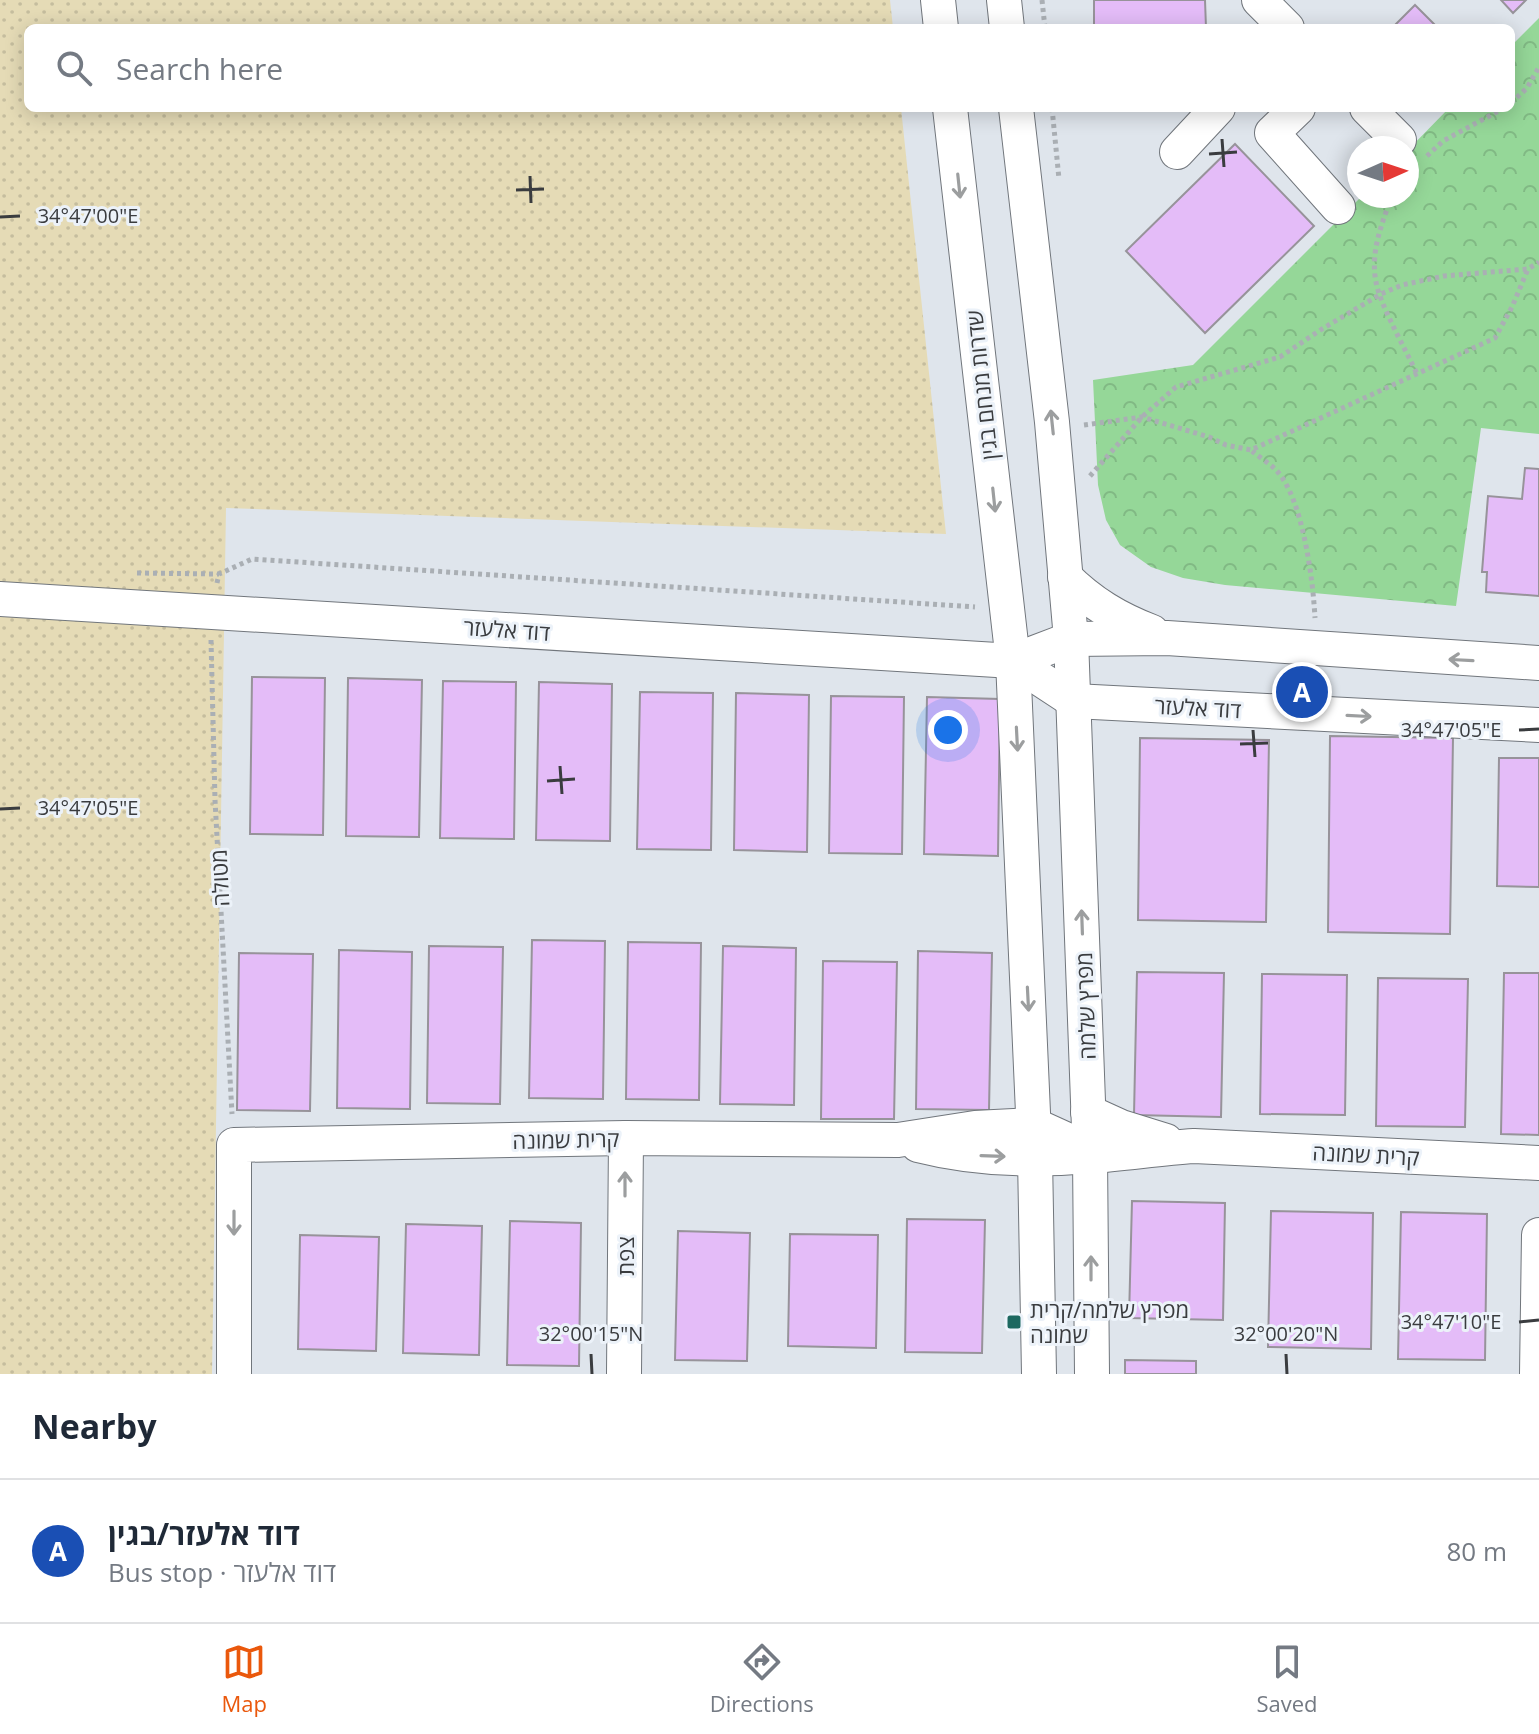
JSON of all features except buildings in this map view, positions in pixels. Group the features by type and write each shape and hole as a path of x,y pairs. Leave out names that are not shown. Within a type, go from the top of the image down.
{"street":[{"path":"938,0 941,24"},
{"path":"1004,0 1007,24"},
{"path":"1259,0 1283,24"},
{"name":"שדרות מנחם בגין","path":"950,112 1013,661"},
{"path":"1016,112 1052,422 1071,639"},
{"path":"1177,152 1214,112"},
{"path":"1288,112 1272,133 1338,207"},
{"path":"1371,112 1398,136"},
{"path":"1065,577 1088,600 1121,620 1167,638"},
{"name":"דוד אלעזר","path":"0,599 1013,661 1071,639 1167,638 1539,663"},
{"name":"מפרץ שלמה","path":"1071,639 1090,1156 1092,1374"},
{"path":"1013,661 1034,1142 1039,1374"},
{"name":"דוד אלעזר","path":"1013,661 1074,701 1539,725"},
{"name":"קרית שמונה","path":"1088,1112 1156,1139 1194,1146"},
{"name":"קרית שמונה","path":"234,1145 626,1138 898,1140 944,1131 1034,1142 1067,1140 1090,1156 1148,1148 1194,1146 1539,1163"},
{"name":"צפת","path":"624,1374 626,1138"},
{"path":"234,1145 234,1374"},
{"path":"1537,1374 1539,1235"}],"path":[{"path":"1042,0 1045,24"},
{"path":"1515,99 1527,88 1539,67"},
{"path":"1419,147 1443,141 1497,112"},
{"path":"1387,208 1375,251 1376,282 1417,374"},
{"path":"1086,480 1142,417 1176,387 1280,357 1381,294 1424,279 1528,269 1539,262"},
{"path":"1251,450 1495,338 1528,269"},
{"path":"1083,425 1142,417 1226,445 1251,450 1277,471 1293,500 1313,581 1316,649"},
{"name":"מטולה","path":"234,1145 215,800 210,611 219,574 252,559 1007,609"}],"green space":[{"path":"1539,18 1539,434 1481,428 1456,606 1225,585 1183,578 1151,567 1120,545 1106,520 1098,485 1093,380 1193,365 1350,208 1419,208 1419,139 1445,112 1515,112 1515,42"}],"sand":[{"path":"0,0 890,0 893,24 24,24 24,112 901,112 946,534 226,508 212,1374 0,1374"}],"place":[{"name":"דוד אלעזר/בגין","path":"1302,692"},
{"name":"מפרץ שלמה/קרית שמונה","path":"1014,1322"}]}
